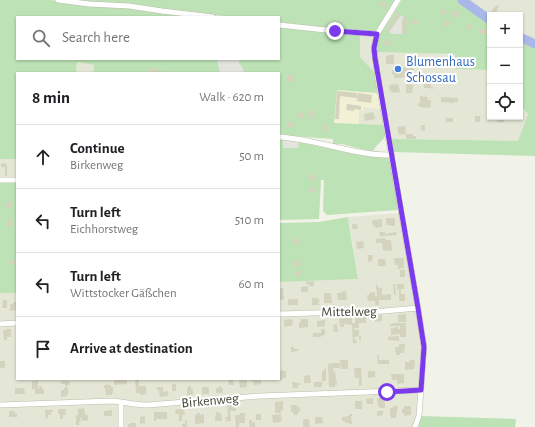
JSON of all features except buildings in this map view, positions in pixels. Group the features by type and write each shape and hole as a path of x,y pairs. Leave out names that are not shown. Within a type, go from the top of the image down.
{"street":[{"path":"58,0 89,4 129,6 162,12 203,16"},
{"path":"398,0 377,34 374,48 424,347 421,390 418,416 415,427"},
{"path":"280,24 335,31 377,34"},
{"path":"280,138 376,154 392,155"},
{"path":"0,180 16,180"},
{"name":"Mittelweg","path":"280,314 418,308"},
{"path":"0,324 16,323"},
{"name":"Birkenweg","path":"0,405 112,401 148,405 260,396 421,390"},
{"path":"121,402 121,427"}],"shaded area":[{"path":"464,0 535,0 535,43 523,37 523,12 487,12 487,18"},
{"path":"401,15 403,16 402,34 392,34 389,32"},
{"path":"360,35 379,36 377,52 455,54 456,69 487,70 487,120 523,120 523,108 528,114 518,141 391,139 385,125 359,124 359,111 363,107 380,109 374,72 360,57"},
{"path":"217,60 239,60 244,72 220,72"},
{"path":"77,62 94,65 93,72 76,72"},
{"path":"337,90 378,93 380,109 363,107 363,111 359,111 359,124 334,123"},
{"path":"283,140 299,142 298,148 283,148"},
{"path":"0,159 16,159 16,182 0,180"},
{"path":"400,213 421,339 417,416 413,427 0,427 0,293 16,293 16,380 280,380 280,282 358,279 348,217"}],"green space":[{"path":"0,0 50,0 195,16 16,16 16,60 280,60 280,26 360,35 360,57 374,72 378,93 337,90 334,123 385,125 386,131 384,138 373,152 342,144 333,144 333,139 280,135 280,72 93,72 94,65 77,62 76,72 16,72 16,159 0,159"},
{"path":"74,0 395,0 376,32 334,29 280,22 280,16 225,16"},
{"path":"402,0 464,0 487,18 487,70 455,69 455,54 377,52 379,36"},
{"path":"523,37 535,43 535,156 393,152 391,139 518,141 528,114 523,108"},
{"path":"280,139 354,154 389,158 391,161 399,207 397,210 327,215 323,211 324,180 321,180 319,219 280,220"},
{"path":"0,180 16,182 16,293 0,293"},
{"path":"348,217 358,279 280,282 280,223 319,222"},
{"path":"421,416 516,419 515,427 417,427"}],"waterway":[{"path":"462,0 487,18"},
{"path":"523,38 535,44"}],"place":[{"name":"Blumenhaus Schossau","path":"398,69"}],"route":[{"path":"335,31 377,34 374,48 375,58 424,347 421,390 387,392"}]}
